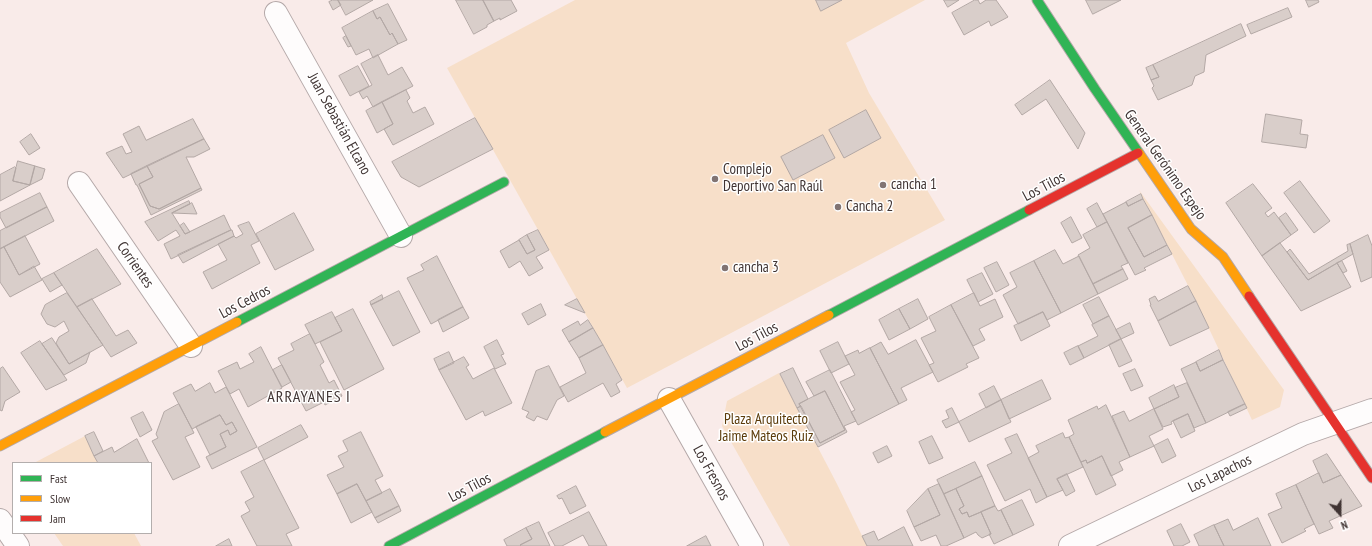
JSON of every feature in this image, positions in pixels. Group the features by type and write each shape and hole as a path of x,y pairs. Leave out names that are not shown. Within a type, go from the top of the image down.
{"street":[{"name":"General Gerónimo Espejo","path":"1037,0 1138,153 1191,229 1223,257 1372,478"},
{"name":"Juan Sebastián Elcano","path":"276,13 401,236"},
{"name":"Los Tilos","path":"389,546 1138,153"},
{"name":"Los Cedros","path":"0,446 504,182"},
{"name":"Corrientes","path":"79,183 191,346"},
{"name":"Los Fresnos","path":"669,399 752,546"},
{"name":"Los Lapachos","path":"1070,546 1297,437 1372,410"},
{"path":"0,520 18,546"}],"green space":[{"name":"Complejo Deportivo San Raúl","path":"575,0 925,0 846,43 869,93 945,220 627,388 447,68"},
{"path":"1139,190 1284,390 1280,407 1252,420 1196,301"},
{"name":"Plaza Arquitecto Jaime Mateos Ruiz","path":"779,373 837,484 867,546 790,546 722,426 727,401"},
{"path":"85,436 98,462 36,462"},
{"path":"55,534 135,534 141,546 63,546"}],"building":[{"path":"338,0 341,5 333,10 329,2"},
{"path":"338,0 373,0 346,15"},
{"path":"456,0 483,0 494,21 487,25 487,27 474,34"},
{"path":"483,0 511,0 517,11 500,20 500,18 494,21"},
{"path":"816,0 842,0 821,11"},
{"path":"944,0 959,0 948,7"},
{"path":"975,0 978,0 980,4 986,0 996,0 1008,17 991,26 989,21 964,35 952,13"},
{"path":"1086,0 1121,0 1093,14"},
{"path":"1306,0 1318,0 1319,2 1309,7"},
{"path":"388,4 407,40 398,44 392,33 390,35 380,17 377,19 373,11"},
{"path":"1288,8 1292,17 1251,34 1247,25"},
{"path":"373,11 377,19 380,17 390,35 392,33 398,44 373,58 369,49 356,55 342,28"},
{"path":"1241,24 1246,36 1206,55 1204,72 1195,76 1192,85 1158,100 1152,88 1154,86 1151,80 1159,77 1153,65"},
{"path":"346,36 351,46 348,47 343,38"},
{"path":"378,55 388,75 402,67 413,86 373,107 367,96 363,99 359,92 372,85 361,64"},
{"path":"1153,65 1159,77 1151,80 1146,68"},
{"path":"358,66 369,86 350,96 339,76"},
{"path":"1050,80 1085,133 1078,149 1046,99 1022,115 1015,105"},
{"path":"406,90 410,98 407,101 413,113 425,107 434,124 393,145 384,129 393,124 382,102"},
{"path":"382,102 393,124 377,133 366,111"},
{"path":"866,110 881,138 844,158 829,130"},
{"path":"1266,114 1302,120 1300,134 1308,135 1306,148 1262,142"},
{"path":"475,118 493,149 419,187 401,177 392,162"},
{"path":"193,119 204,139 123,178 106,153 122,146 126,154 132,152 123,134 139,126 146,140"},
{"path":"31,134 40,148 29,155 20,142"},
{"path":"823,135 835,158 793,180 781,157"},
{"path":"204,139 210,149 194,157 186,157 201,188 159,209 150,206 139,184 153,177 147,166"},
{"path":"18,161 35,166 30,185 13,181"},
{"path":"35,166 45,169 42,179 30,185"},
{"path":"147,166 153,177 139,184 150,206 159,209 201,188 202,190 151,215 131,174"},
{"path":"15,167 13,181 30,185 0,201 0,175"},
{"path":"1300,181 1330,221 1314,233 1284,193"},
{"path":"1253,184 1272,208 1265,213 1268,217 1274,212 1291,235 1262,256 1226,203"},
{"path":"40,193 47,207 6,228 0,217 0,213"},
{"path":"1141,194 1143,199 1128,206 1126,202"},
{"path":"1143,199 1152,215 1128,228 1144,257 1167,245 1172,254 1144,268 1146,270 1135,275 1103,214 1126,202 1128,206"},
{"path":"189,201 190,204 172,213 185,234 224,215 231,230 171,259 164,244 180,236 176,230 158,241 145,222"},
{"path":"192,203 197,214 172,213"},
{"path":"1097,203 1107,222 1097,227 1087,209"},
{"path":"47,207 54,221 0,249 0,231"},
{"path":"294,213 314,250 275,270 256,234"},
{"path":"1286,213 1298,230 1291,235 1279,218"},
{"path":"1152,215 1167,245 1144,257 1128,228"},
{"path":"1071,217 1082,238 1072,243 1061,223"},
{"path":"249,222 259,241 251,245 260,263 212,289 203,272 227,260 218,244 234,236 236,238 243,234 238,226"},
{"path":"1107,222 1128,263 1121,266 1123,269 1093,284 1078,255 1090,248 1083,235"},
{"path":"184,223 190,232 185,234 180,226"},
{"path":"231,230 234,236 183,263 178,255"},
{"path":"538,230 549,250 536,257 543,268 529,276 520,261 509,268 500,251 519,240 527,254 535,250 527,235"},
{"path":"527,235 535,250 527,254 519,240"},
{"path":"1368,235 1372,246 1372,277 1361,282 1350,244"},
{"path":"25,236 40,264 19,275 4,247"},
{"path":"1280,243 1308,280 1337,263 1351,287 1301,311 1262,256"},
{"path":"1350,244 1353,254 1308,280 1287,252 1290,249 1309,274 1348,251 1347,245"},
{"path":"4,247 19,275 34,266 42,280 10,297 0,282 0,249"},
{"path":"97,249 121,284 77,307 54,273"},
{"path":"1055,250 1063,264 1079,256 1098,294 1061,313 1034,261"},
{"path":"437,256 463,307 431,324 407,278 424,270 421,265"},
{"path":"1034,261 1061,313 1047,320 1043,312 1018,324 1003,295 1017,287 1010,273"},
{"path":"1342,261 1347,271 1343,273 1337,263"},
{"path":"997,262 1009,285 996,292 984,268"},
{"path":"1123,269 1128,279 1098,294 1093,284"},
{"path":"54,273 62,285 50,292 42,279"},
{"path":"982,273 993,294 978,302 967,280"},
{"path":"1188,286 1196,301 1158,321 1150,305 1149,299 1155,296 1158,301"},
{"path":"399,291 420,332 393,346 371,305"},
{"path":"67,293 103,345 69,364 56,343 59,337 69,331 64,321 55,327 47,324 41,314 45,305"},
{"path":"974,293 980,306 995,299 1003,317 979,329 985,340 973,346 951,305"},
{"path":"382,295 383,299 371,305 370,302"},
{"path":"1099,297 1109,316 1093,324 1083,305"},
{"path":"92,299 116,336 128,330 137,343 111,357 77,307"},
{"path":"577,299 585,313 565,305"},
{"path":"918,299 928,319 910,329 899,309"},
{"path":"1196,301 1209,328 1170,346 1158,321"},
{"path":"541,304 546,315 528,325 522,314"},
{"path":"951,305 979,358 966,364 968,367 938,382 929,365 934,363 921,338 936,331 929,317"},
{"path":"463,307 469,318 443,332 438,320"},
{"path":"353,309 384,369 344,390 320,342 342,331 335,318"},
{"path":"899,309 910,329 889,340 879,320"},
{"path":"332,312 342,331 315,344 305,325"},
{"path":"1043,312 1050,326 1021,341 1014,326"},
{"path":"1109,316 1121,339 1084,358 1078,346 1098,336 1092,325"},
{"path":"588,320 593,328 569,342 562,330 578,321 580,325"},
{"path":"1130,323 1134,333 1121,339 1116,330"},
{"path":"593,328 603,345 579,358 569,342"},
{"path":"310,334 324,362 320,365 329,383 334,380 342,396 325,405 324,402 306,411 278,358 294,350 291,344"},
{"path":"52,338 69,364 90,352 86,363 64,375 42,344"},
{"path":"1121,339 1132,361 1119,367 1109,345"},
{"path":"497,340 504,354 501,355 506,364 495,369 484,347"},
{"path":"916,340 933,372 901,388 907,400 899,404 870,348 881,342 888,354"},
{"path":"40,341 67,380 46,390 21,353"},
{"path":"838,342 849,364 831,373 820,351"},
{"path":"603,345 622,380 616,384 620,392 611,397 603,383 568,402 560,387 586,373 579,358"},
{"path":"1078,346 1084,358 1070,365 1064,353"},
{"path":"261,347 282,388 248,407 239,389 230,394 218,371 237,362 240,369 254,362 249,354"},
{"path":"870,348 899,404 858,425 851,412 855,410 840,382 855,375 845,356 858,350 859,353"},
{"path":"1219,350 1223,360 1200,371 1196,362"},
{"path":"449,352 454,363 439,370 434,359"},
{"path":"464,357 469,365 466,367 473,379 494,368 512,403 485,416 483,411 466,420 439,370"},
{"path":"1223,360 1245,404 1206,423 1181,369 1196,362 1200,371"},
{"path":"282,365 291,382 282,387 273,370"},
{"path":"549,366 564,396 557,400 547,420 537,416 534,421 526,417 529,412 522,409 536,371"},
{"path":"3,367 20,392 5,401 2,411 0,410 0,369"},
{"path":"793,368 808,399 799,404 801,406 797,408 780,374"},
{"path":"1135,369 1143,386 1131,391 1123,374"},
{"path":"830,370 856,421 844,426 847,432 818,447 797,408 801,406 820,443 845,430 825,391 814,396 806,382"},
{"path":"1042,380 1051,399 1009,419 1001,400"},
{"path":"210,383 215,393 226,387 257,447 212,469 206,457 226,447 220,434 228,430 230,435 237,431 232,422 226,425 220,415 192,429 173,393 191,384 195,391"},
{"path":"1187,383 1206,423 1194,428 1188,414 1171,422 1172,424 1163,427 1154,409 1179,397 1175,388"},
{"path":"1174,385 1179,397 1154,409 1149,398"},
{"path":"994,386 1001,400 986,408 979,394"},
{"path":"825,391 845,430 820,443 799,404"},
{"path":"1001,400 1011,422 969,442 959,422"},
{"path":"179,404 194,433 185,437 200,467 173,480 152,441 158,438 156,434 164,412"},
{"path":"1245,404 1247,408 1230,416 1228,412"},
{"path":"1106,405 1130,457 1119,462 1123,470 1111,476 1102,456 1087,463 1086,460 1081,462 1069,437 1074,434 1068,420 1097,406 1098,409"},
{"path":"952,408 959,422 946,428 942,421 949,418 946,411"},
{"path":"1154,409 1163,429 1149,436 1154,446 1130,457 1112,416 1124,411 1129,421"},
{"path":"143,412 152,430 140,437 131,418"},
{"path":"1188,414 1195,431 1181,438 1173,421"},
{"path":"220,415 226,425 232,422 237,431 230,435 228,430 220,434 226,447 210,455 196,427"},
{"path":"301,425 308,437 264,460 258,448"},
{"path":"94,432 103,451 94,456 85,436"},
{"path":"361,432 383,476 375,480 382,493 366,501 357,484 337,494 327,475 344,467 338,456 348,451 343,441"},
{"path":"1063,433 1065,438 1069,437 1083,467 1057,479 1063,490 1047,497 1028,458 1039,452 1036,446"},
{"path":"1017,434 1047,497 1036,503 1030,489 1005,501 987,465 1012,453 1005,439"},
{"path":"932,436 943,458 929,464 919,442"},
{"path":"137,439 148,462 97,462 94,456 112,447 114,452"},
{"path":"1168,439 1176,456 1162,463 1154,446"},
{"path":"887,446 892,456 878,463 873,453"},
{"path":"1327,454 1341,475 1323,483 1313,461"},
{"path":"1102,456 1116,485 1096,495 1081,462 1086,460 1087,463"},
{"path":"264,460 299,528 286,534 292,546 257,546 241,516 250,511 245,502 254,497 241,472"},
{"path":"975,462 982,476 944,494 937,480"},
{"path":"1319,473 1323,483 1341,475 1362,506 1329,521 1333,528 1319,534 1296,485"},
{"path":"1067,474 1075,491 1066,496 1057,479"},
{"path":"982,476 995,506 969,517 967,512 962,514 959,509 964,506 956,489"},
{"path":"357,484 372,512 351,523 337,494"},
{"path":"939,484 964,538 946,546 941,546 936,535 921,541 914,527 940,515 928,489"},
{"path":"1296,485 1314,524 1304,529 1306,531 1282,543 1268,514 1282,508 1276,494"},
{"path":"576,486 586,506 570,514 562,498 559,499 557,496"},
{"path":"390,489 399,506 375,518 366,501"},
{"path":"928,489 940,515 914,527 907,511"},
{"path":"956,489 964,506 959,509 962,514 967,512 969,517 981,512 991,534 982,538 976,532 964,538 944,494"},
{"path":"1022,500 1034,525 1013,535 1001,510"},
{"path":"399,506 401,511 378,523 375,518"},
{"path":"995,506 998,511 1001,510 1013,535 994,544 981,512"},
{"path":"589,512 607,546 589,546 583,535 562,546 555,546 548,533"},
{"path":"1258,518 1271,546 1224,546 1214,525 1228,519 1233,530"},
{"path":"539,522 550,546 521,546 520,545 532,539 526,528"},
{"path":"1181,524 1190,542 1182,546 1174,546 1167,531"},
{"path":"1214,525 1224,546 1199,546 1194,535"},
{"path":"904,527 913,546 867,546 862,536 874,531 878,540"},
{"path":"526,528 532,539 520,545 521,546 507,546 504,540"},
{"path":"706,536 711,546 687,546"},
{"path":"229,539 232,546 216,546"}],"traffic: fast":[{"path":"1037,0 1139,153"},
{"path":"237,322 504,182"},
{"path":"829,315 1029,210"},
{"path":"389,546 605,432"}],"traffic: slow":[{"path":"1139,153 1191,229 1223,257 1249,296"},
{"path":"605,432 829,315"},
{"path":"0,446 237,322"}],"traffic: jam":[{"path":"1029,210 1138,153"},
{"path":"1249,296 1372,478"}],"place":[{"name":"Complejo Deportivo San Raúl","path":"715,179"},
{"name":"cancha 1","path":"883,185"},
{"name":"Cancha 2","path":"838,207"},
{"name":"cancha 3","path":"725,268"}],"district":[{"name":"ARRAYANES I","path":"309,397"}]}
